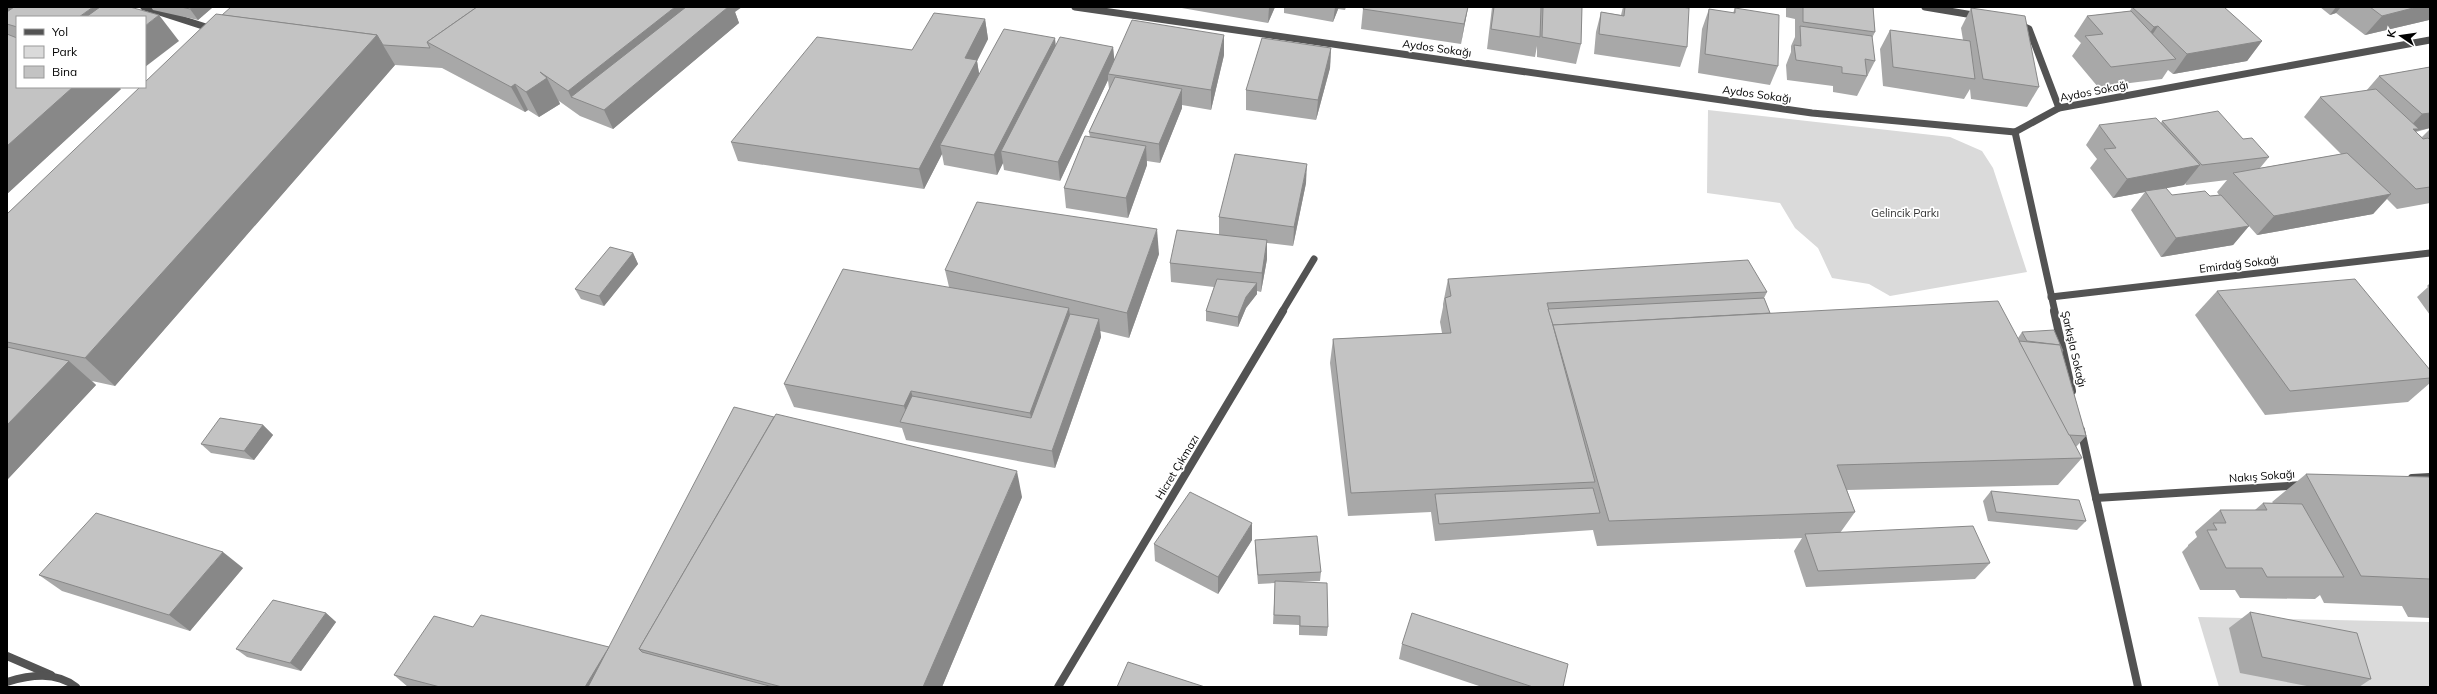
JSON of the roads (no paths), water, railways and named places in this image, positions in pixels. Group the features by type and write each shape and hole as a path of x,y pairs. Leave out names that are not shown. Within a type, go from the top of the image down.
{"street":[{"path":"144,7 213,29"},
{"name":"Aydos Sokağı","path":"1075,7 1103,9 1812,113 2015,132 2059,108 2430,40"},
{"path":"1925,7 1986,17"},
{"path":"2009,20 2029,29 2059,108"},
{"name":"Şarkışla Sokağı","path":"2015,132 2074,398"},
{"name":"Emirdağ Sokağı","path":"2051,298 2430,253"},
{"name":"Hicret Çıkmazı","path":"1058,687 1314,259"},
{"path":"2079,421 2138,687"},
{"path":"2406,478 2430,477"},
{"name":"Nakış Sokağı","path":"2096,498 2311,484"},
{"path":"7,656 73,684 76,687"},
{"path":"7,682 35,676 57,677"}],"park label":[{"name":"Gelincik Parkı","path":"1905,213"}]}
